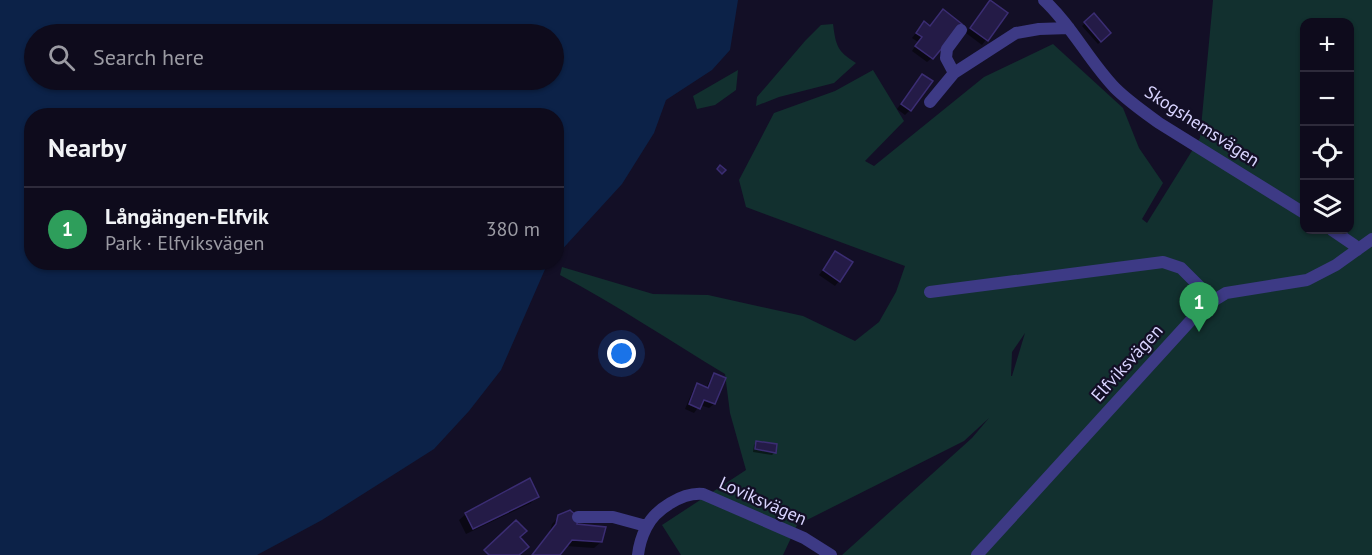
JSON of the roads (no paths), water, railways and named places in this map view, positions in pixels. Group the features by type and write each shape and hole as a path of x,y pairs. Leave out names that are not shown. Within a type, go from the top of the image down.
{"street":[{"name":"Skogshemsvägen","path":"1044,0 1115,87 1138,107 1159,123 1300,210"},
{"path":"930,102 954,73 1016,33 1039,29 1069,28"},
{"path":"954,73 946,58 947,49 961,30"},
{"path":"1338,234 1354,245 1357,250"},
{"name":"Elfviksvägen","path":"977,555 1187,322 1213,300 1226,293 1307,280 1336,265 1372,239"},
{"path":"930,292 1163,262 1181,268 1213,300"},
{"name":"Loviksvägen","path":"646,526 663,508 685,495 704,494 804,538 831,555"},
{"path":"578,517 613,516 646,526 638,555"}],"water":[{"path":"0,0 738,0 730,50 712,70 666,100 654,133 622,184 564,247 564,108 24,108 24,270 545,270 501,370 469,411 434,449 322,520 257,555 0,555"}],"place":[{"name":"Långängen-Elfvik","path":"1199,332"}]}
